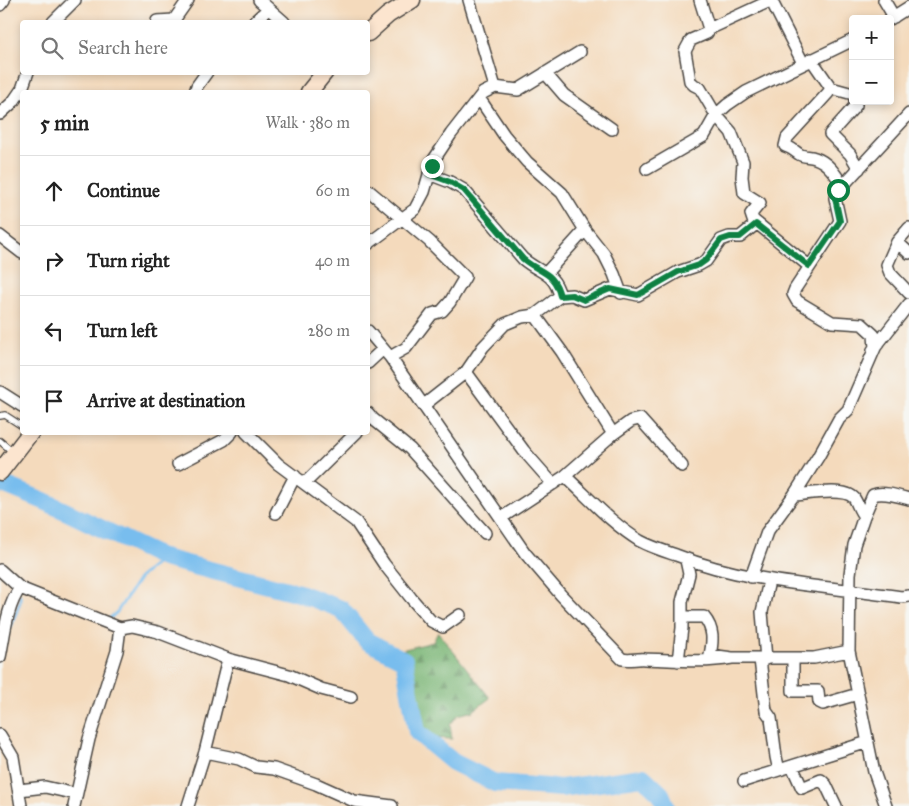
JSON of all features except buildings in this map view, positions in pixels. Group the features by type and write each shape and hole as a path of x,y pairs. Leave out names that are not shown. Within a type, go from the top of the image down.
{"main road":[{"path":"370,31 402,2"},
{"path":"311,90 323,75"},
{"path":"0,472 29,435"}],"street":[{"path":"0,5 4,0"},
{"path":"55,20 75,0"},
{"path":"157,20 174,20 188,0"},
{"path":"259,0 282,20"},
{"path":"469,0 495,87"},
{"path":"700,0 710,29"},
{"path":"884,0 891,15"},
{"path":"809,266 756,224 752,214 760,203 744,192 742,177 743,160 731,132 716,115 700,88 690,81 685,51 691,40 707,33 710,29 775,2 807,61 830,88 849,93"},
{"path":"256,20 268,8"},
{"path":"894,17 909,8"},
{"path":"647,170 704,136 716,115 727,104 746,92 807,61 838,49 849,42"},
{"path":"370,242 415,209 420,202 433,161 483,93 495,87 518,90 580,52"},
{"path":"545,73 564,95 612,130"},
{"path":"22,90 27,75"},
{"path":"196,90 205,75"},
{"path":"830,88 828,93 787,138 785,146 790,147 799,155 814,157 824,162 843,186"},
{"path":"1,109 13,102 20,93"},
{"path":"479,98 504,135 527,162 562,193 585,230 604,254 620,292"},
{"path":"856,105 830,134 850,154 859,169"},
{"path":"752,577 767,532 818,458 839,419 848,410 874,348 874,336 862,324 832,322 797,301 793,294 794,289 840,221 835,198 843,186 909,114"},
{"path":"429,174 464,190 523,259 532,267 554,279 560,296"},
{"path":"370,192 429,241 465,277 450,302 442,311 432,314 406,348 387,353 370,362"},
{"path":"424,405 466,372 483,347 505,324 522,317 535,315 560,296 572,295 584,300 606,290 638,295 678,272 699,265 706,260 721,240 730,237 740,237 756,224"},
{"path":"909,228 897,242 887,265 890,273 909,293"},
{"path":"546,274 585,230"},
{"path":"0,236 20,251"},
{"path":"897,242 909,253"},
{"path":"865,362 874,348 904,319 909,304"},
{"path":"535,315 562,352 613,434"},
{"path":"370,333 387,353 424,405 525,553 624,660 643,658 678,662 732,658"},
{"path":"466,372 524,451 553,484"},
{"path":"0,392 20,405"},
{"path":"501,518 565,476 613,434 631,421 640,419 682,466"},
{"path":"370,420 410,449 484,533"},
{"path":"178,464 224,440 229,435"},
{"path":"249,435 278,464 356,522 384,564 431,620 443,627 460,615"},
{"path":"305,483 353,435"},
{"path":"276,513 294,476"},
{"path":"565,476 611,518 642,542 686,560 769,581 901,597 909,596"},
{"path":"794,495 845,493 855,500 858,510 864,516"},
{"path":"886,806 874,772 849,651 850,574 854,545 873,495 876,493 909,499"},
{"path":"678,662 682,628 682,602 689,574 686,560"},
{"path":"0,570 20,588 120,628 132,626 158,632 228,659 289,675 321,689 351,697"},
{"path":"769,581 762,612 763,659 766,711 772,718 778,766 786,767 802,788 822,780 836,806"},
{"path":"0,657 10,608 13,598 20,588"},
{"path":"682,617 704,617 712,632 710,655 763,659 814,658 849,651"},
{"path":"74,806 89,739 117,651 120,628"},
{"path":"793,658 793,691 818,691 819,702 823,704 858,694"},
{"path":"188,806 205,752 228,659"},
{"path":"0,735 13,757 21,806"},
{"path":"744,781 868,742"},
{"path":"205,752 239,759 256,768 274,769 316,784 354,801 392,806"},
{"path":"19,790 45,787 76,794"}],"lane":[{"path":"0,416 4,415 20,425"},
{"path":"0,441 14,453"}],"green space":[{"path":"438,632 490,698 473,711 458,715 450,725 452,739 433,738 420,729 401,650 433,642"}],"waterway":[{"path":"0,483 44,501 163,558 299,593 341,609 367,641 404,660 417,732 453,762 495,783 561,788 643,777 661,794 666,806"},
{"path":"109,619 117,612 140,577 163,558"},
{"path":"11,627 20,602 20,595"}],"route":[{"path":"432,166 429,174 464,190 523,259 532,267 554,279 560,296 572,295 584,300 610,289 638,295 678,272 699,265 706,260 721,240 730,237 740,237 747,229 756,224 809,266 840,221 835,198 838,190"}]}
